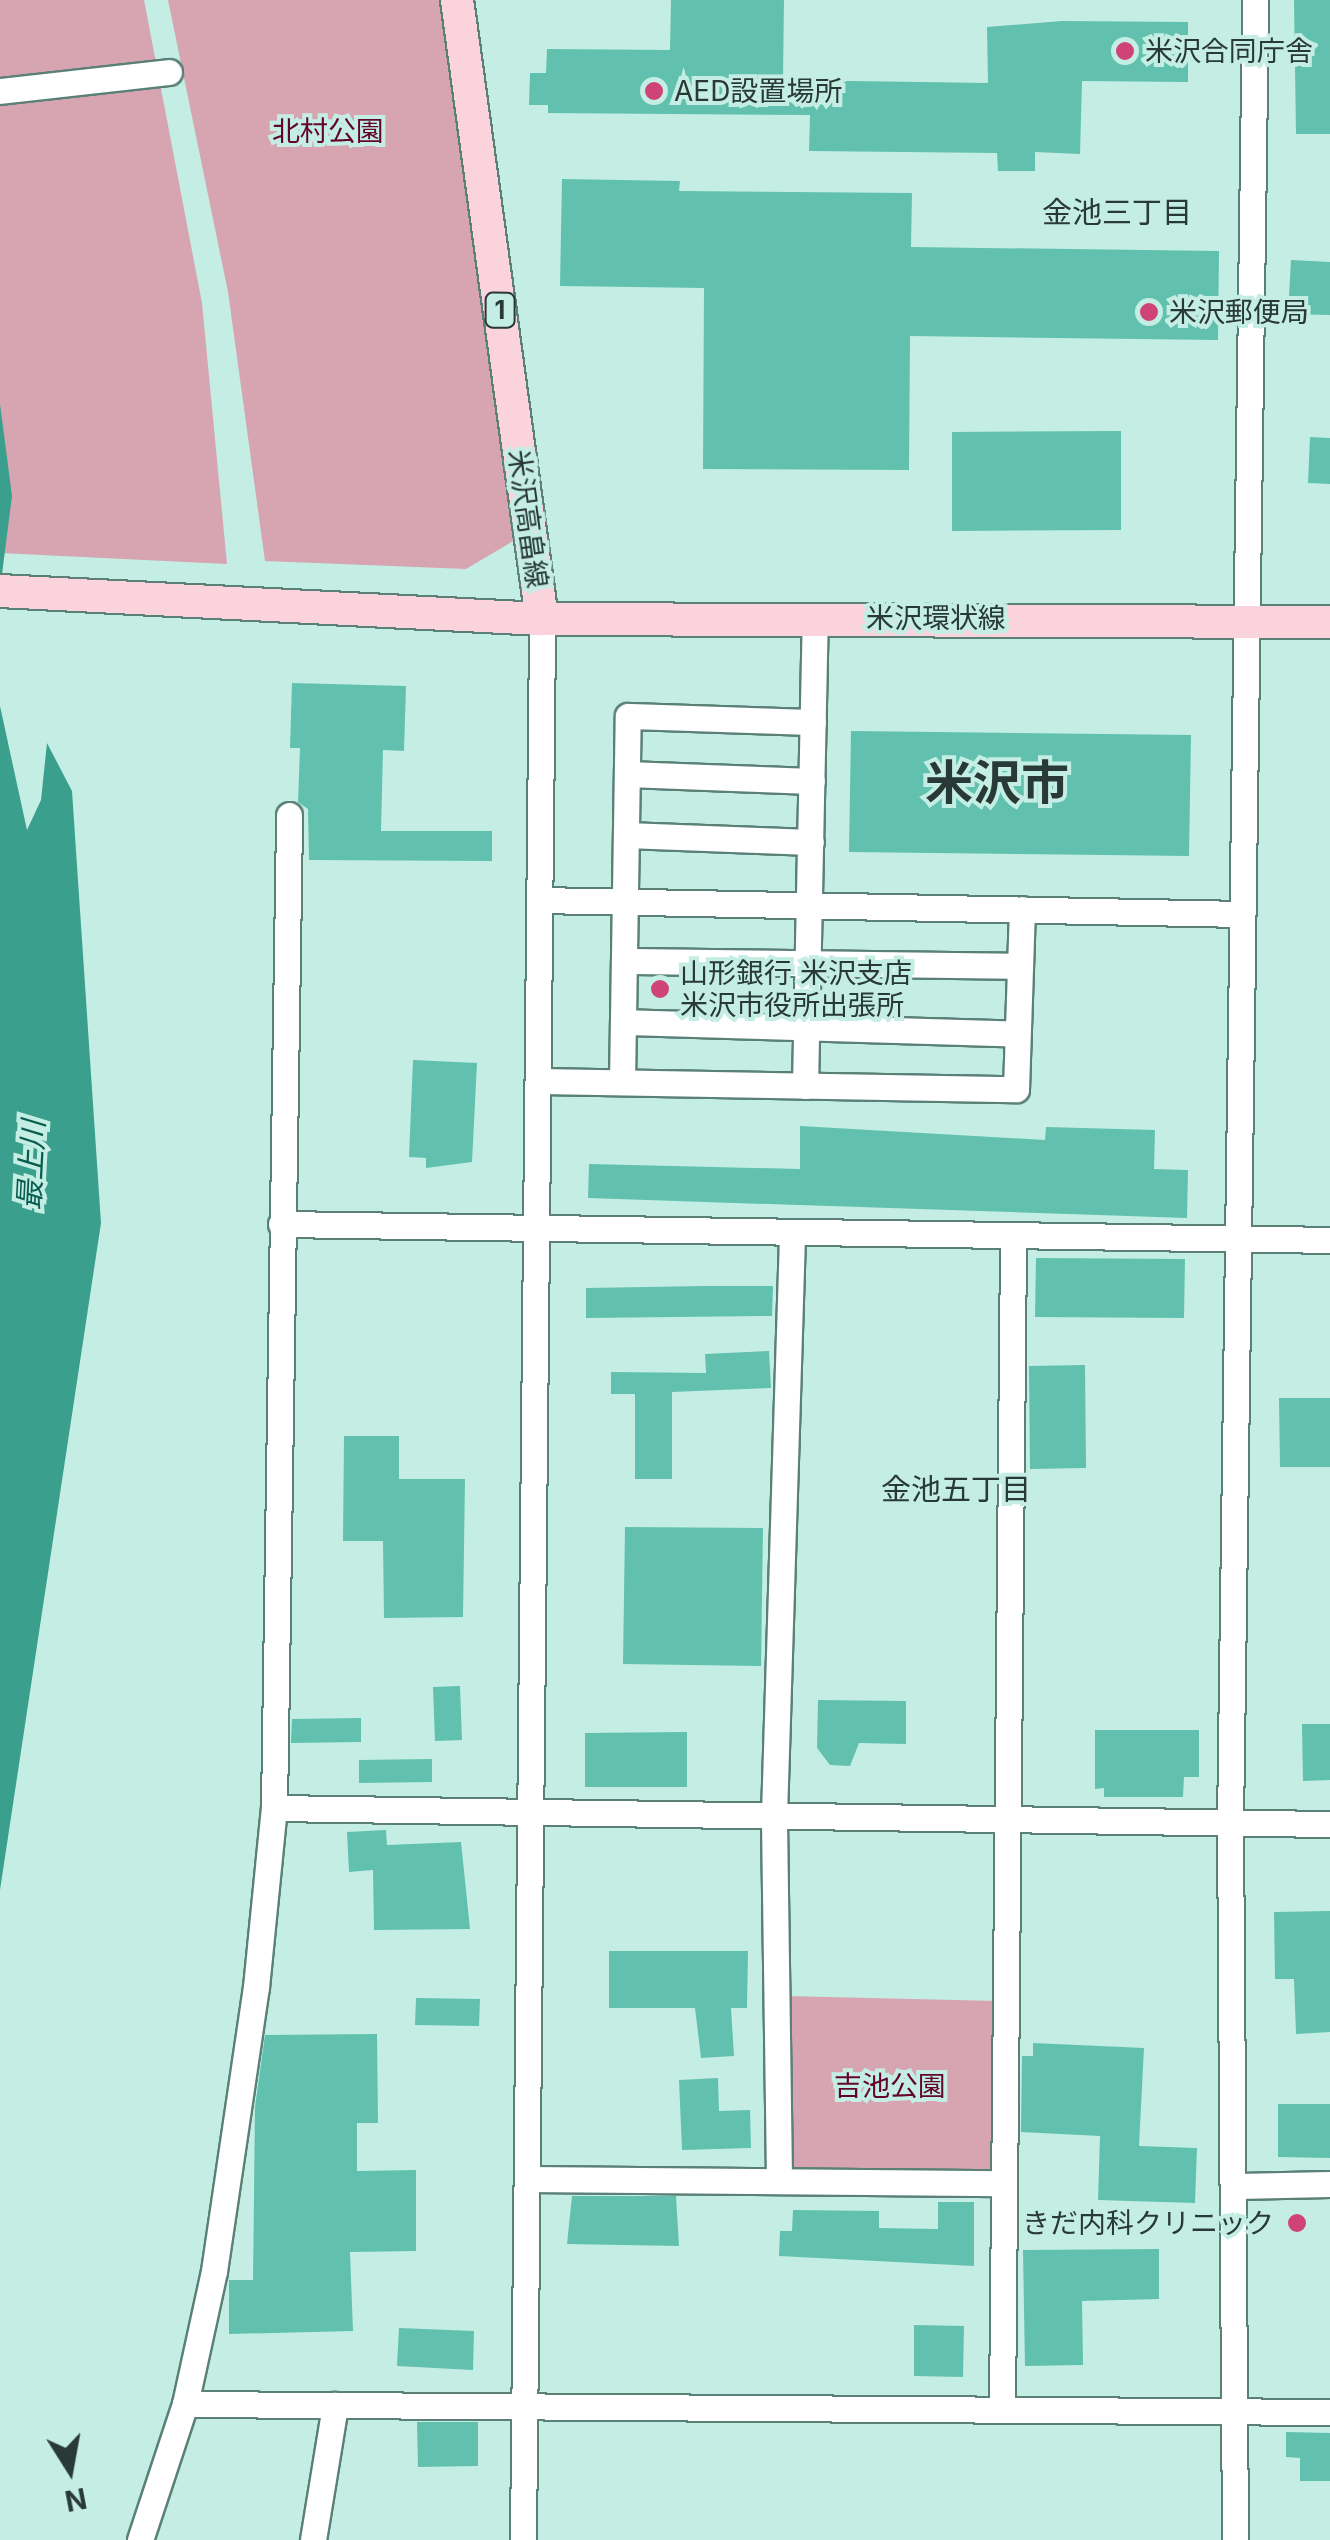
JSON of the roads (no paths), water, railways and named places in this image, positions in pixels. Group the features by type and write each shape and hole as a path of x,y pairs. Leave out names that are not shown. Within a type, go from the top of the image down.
{"main road":[{"name":"米沢高畠線","path":"0,591 542,619 457,0"},
{"name":"米沢環状線","path":"542,619 1330,622"}],"street":[{"path":"1234,2540 1236,2186 1230,1823 1243,619 1255,0"},
{"path":"0,91 170,72"},
{"path":"806,1086 816,618"},
{"path":"523,2540 542,619"},
{"path":"622,1082 628,716 813,722"},
{"path":"627,774 812,782"},
{"path":"140,2540 186,2404 214,2271 254,2006 274,1808 288,816"},
{"path":"626,835 811,842"},
{"path":"539,900 1240,914"},
{"path":"538,1081 1016,1089 1022,909"},
{"path":"624,961 1020,966"},
{"path":"623,1022 1018,1034"},
{"path":"281,1224 792,1235 1330,1240"},
{"path":"779,2178 774,1815 792,1235"},
{"path":"1002,2410 1013,1237"},
{"path":"274,1808 1330,1824"},
{"path":"528,2180 779,2178 1004,2183"},
{"path":"1236,2186 1330,2184"},
{"path":"186,2404 1330,2412"},
{"path":"313,2540 336,2405"}],"water":[{"path":"0,404 12,496 0,590"},
{"name":"最上川","path":"0,706 27,830 41,800 47,743 72,791 101,1223 0,1890"}],"place":[{"name":"米沢合同庁舎","path":"1125,51"},
{"name":"AED設置場所","path":"654,91"},
{"name":"米沢郵便局","path":"1149,312"},
{"name":"山形銀行 米沢支店 米沢市役所出張所","path":"660,989"},
{"name":"きだ内科クリニック","path":"1297,2223"}],"district":[{"name":"金池三丁目","path":"1117,212"},
{"name":"米沢市","path":"997,783"},
{"name":"金池五丁目","path":"956,1489"}],"park label":[{"name":"北村公園","path":"328,131"},
{"name":"吉池公園","path":"890,2086"}]}
